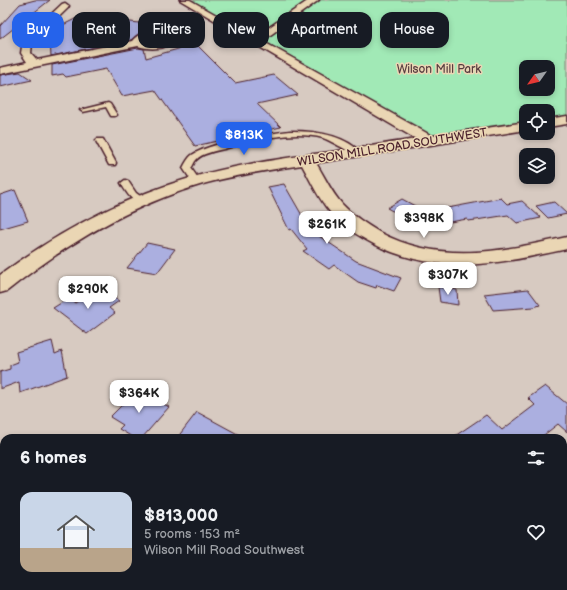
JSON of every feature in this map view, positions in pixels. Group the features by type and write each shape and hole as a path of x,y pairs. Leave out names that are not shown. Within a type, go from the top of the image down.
{"street":[{"path":"184,0 213,17"},
{"path":"269,31 315,0"},
{"path":"34,64 26,53 27,43 65,6"},
{"path":"0,71 138,43"},
{"path":"267,48 430,141"},
{"path":"555,122 567,120"},
{"name":"WILSON MILL ROAD SOUTHWEST","path":"0,286 51,249 90,226 143,200 196,181 246,170 519,127"},
{"path":"306,160 337,208 359,228 380,240 404,250 432,256 466,260 506,256 567,243"}],"lane":[{"path":"83,110 108,105 113,115"},
{"path":"196,181 187,168 193,158 204,152 277,134 324,136 340,142 356,152"},
{"path":"100,141 112,163"},
{"path":"126,183 133,196 143,200"}],"green space":[{"name":"Wilson Mill Park","path":"180,0 567,0 567,118 555,120 555,104 519,104 519,126 425,142 308,70 268,48 269,48 269,12 213,12 213,18 205,14 205,12 202,12"}],"building":[{"path":"35,0 50,0 35,12 13,12 20,4"},
{"path":"12,13 12,30 0,39 0,26"},
{"path":"72,20 72,48 91,48 51,56 50,48 64,48 64,24"},
{"path":"130,22 138,23 138,35 131,40"},
{"path":"138,48 144,49 146,58 182,48 200,48 235,83 274,75 298,95 257,104 281,127 195,146 155,90 122,96 106,69 66,77 63,74 52,76 52,65"},
{"path":"20,72 32,80 0,87 0,75"},
{"path":"284,184 303,217 319,236 356,261 401,278 394,291 377,285 376,288 358,282 334,265 329,269 303,251 307,249 291,229 289,230 268,187"},
{"path":"15,190 28,221 0,229 0,195"},
{"path":"501,198 507,204 522,201 541,218 517,223 508,215 468,221 467,219 435,226 422,220 416,224 387,208 402,199 426,212"},
{"path":"554,202 567,214 548,218 536,206"},
{"path":"147,243 175,249 157,273 127,268"},
{"path":"438,287 457,290 458,305 440,302"},
{"path":"97,288 100,288 119,301 109,308 115,313 87,334 53,308 69,298 75,303"},
{"path":"528,289 540,305 534,307 493,310 484,294"},
{"path":"52,341 55,354 62,351 67,376 20,393 19,382 0,389 0,372 10,369 10,365 18,362 16,352"},
{"path":"545,386 567,404 567,432 558,424 545,434 458,434 486,415 502,430 535,405 528,398"},
{"path":"138,389 169,407 145,434 127,434 119,429 123,425 110,417"},
{"path":"197,412 238,434 180,434"}]}
